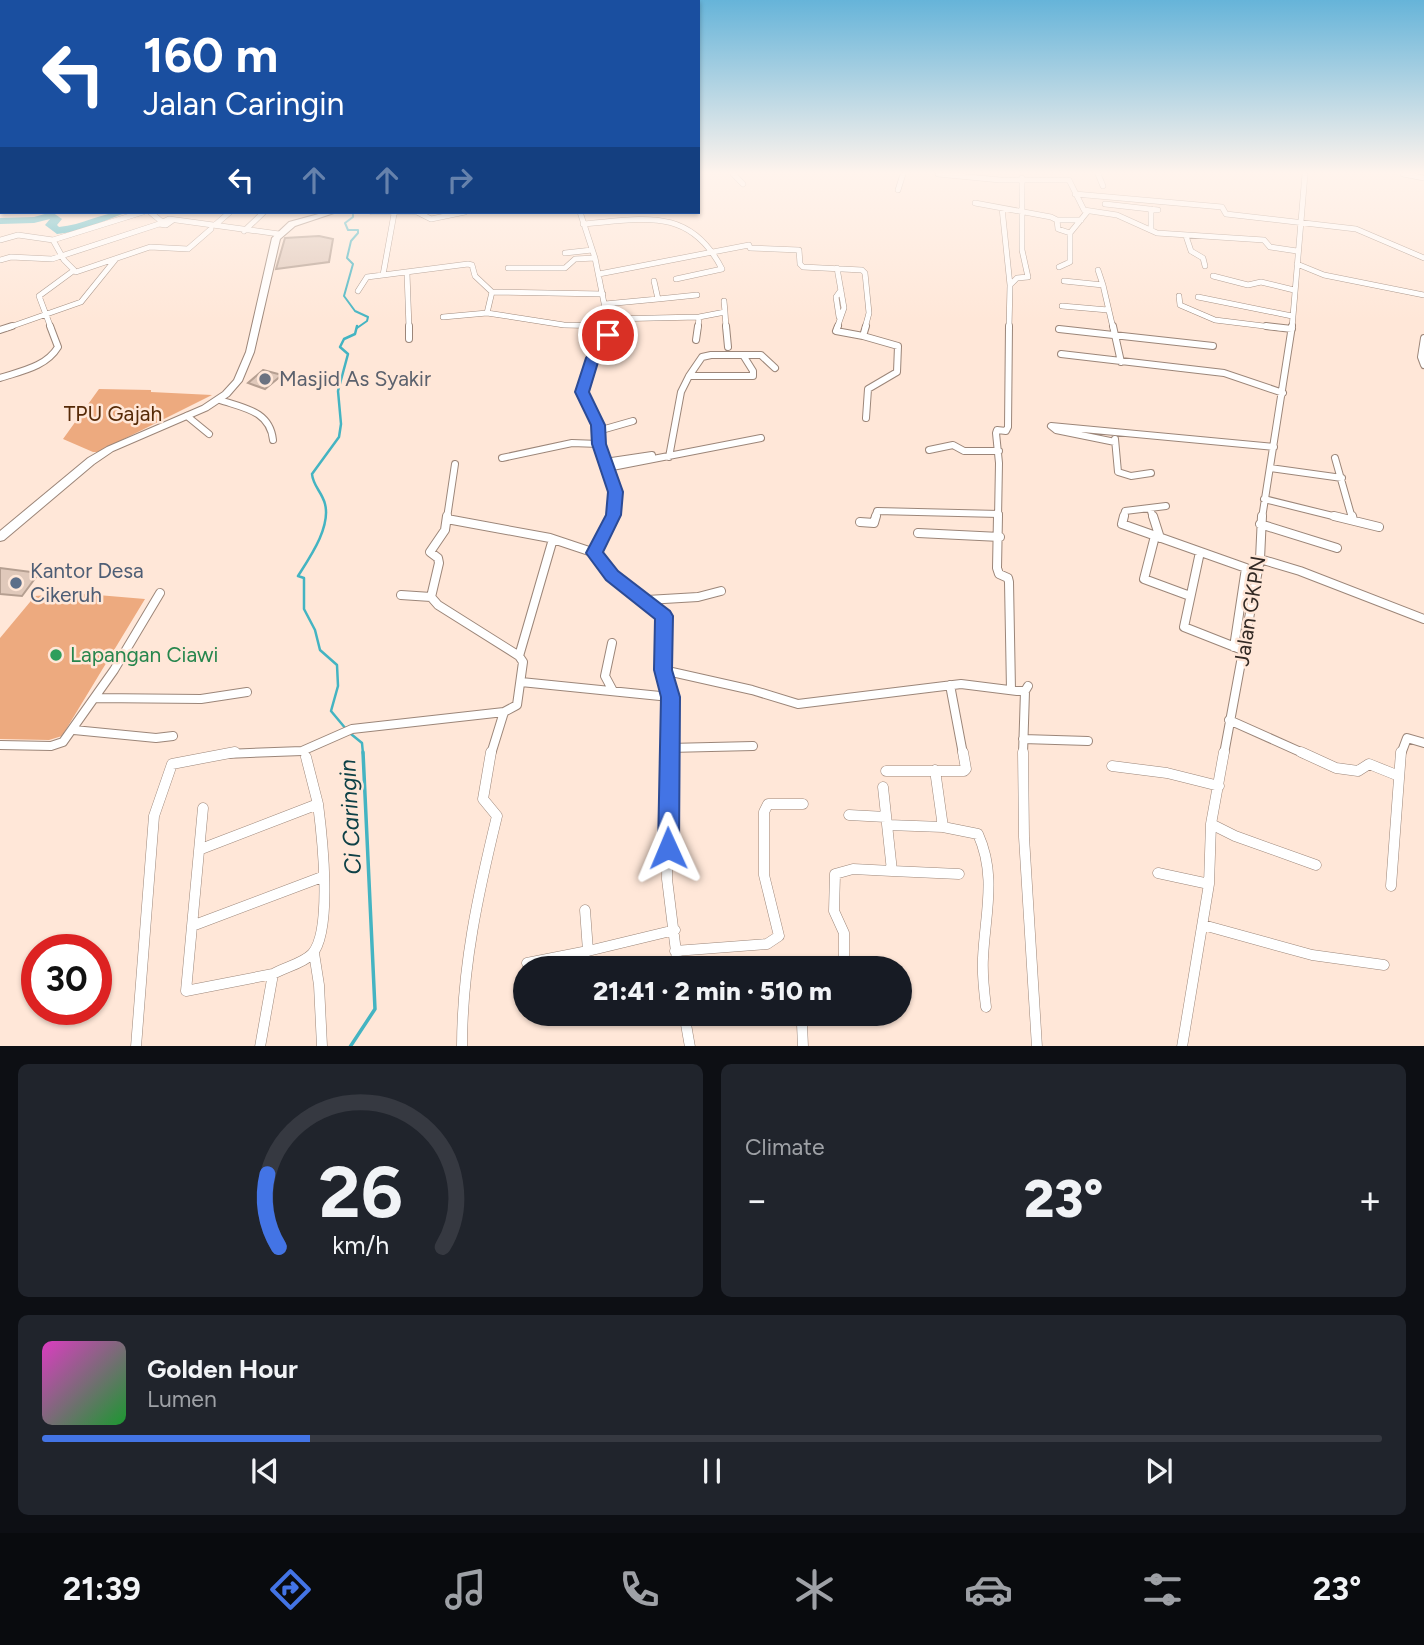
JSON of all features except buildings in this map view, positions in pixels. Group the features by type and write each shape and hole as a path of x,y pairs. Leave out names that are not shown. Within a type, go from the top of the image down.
{"main road":[{"path":"0,537 91,461 110,449 220,400 238,381 250,352 278,236 296,223"}],"street":[{"path":"0,240 18,235 53,240 108,223"},
{"path":"0,260 11,257 52,259 158,223"},
{"path":"178,223 278,236"},
{"path":"0,378 44,362 56,352 58,347 45,316 40,294 73,271 158,245 188,249 218,223"},
{"path":"243,232 253,223"},
{"path":"383,275 392,223"},
{"path":"594,553 616,507 616,492 599,444 598,425 582,392 592,358 604,343 610,322 599,274 583,225 607,223"},
{"path":"677,223 701,236 722,269 677,279"},
{"path":"1004,223 1010,285 1008,426 1006,431 996,431 999,451 997,536 998,572 1009,582 1011,690"},
{"path":"1010,285 1017,278 1028,277 1022,259 1023,223"},
{"path":"1057,223 1058,229 1070,233"},
{"path":"1059,267 1070,262 1070,233 1079,223"},
{"path":"1135,223 1151,230 1186,236 1264,240 1270,247 1297,251"},
{"path":"1151,223 1151,230"},
{"name":"Jalan GKPN","path":"1182,1046 1209,884 1211,824 1261,559 1260,524 1292,329 1301,223"},
{"path":"1301,223 1356,229 1424,258"},
{"path":"1186,236 1191,251 1203,258 1205,266"},
{"path":"53,240 73,271"},
{"path":"599,274 749,245 750,248 758,250 799,250 800,264 803,267 859,269 865,273 869,313 863,336"},
{"path":"565,253 593,254"},
{"path":"508,268 565,268 575,259 593,254"},
{"path":"0,330 81,302 116,259"},
{"path":"358,291 367,277 468,264 472,265 475,276 492,292 603,293"},
{"path":"1297,264 1324,275 1424,295"},
{"path":"837,268 844,308 839,317 838,332 898,346 897,372 868,389 866,418"},
{"path":"1098,270 1121,362"},
{"path":"407,273 409,339"},
{"path":"1213,276 1248,285 1261,282 1294,290"},
{"path":"654,281 658,299"},
{"path":"1064,281 1103,285"},
{"path":"487,313 492,292"},
{"path":"604,304 697,295"},
{"path":"1179,296 1180,305 1215,320 1292,329"},
{"path":"1198,297 1292,316"},
{"path":"724,301 728,347"},
{"path":"1062,306 1108,310"},
{"path":"443,317 487,313 564,325 699,317 725,312"},
{"path":"696,340 699,317"},
{"path":"1059,329 1213,346"},
{"path":"1424,338 1421,341 1420,357 1424,365"},
{"path":"1061,354 1224,373 1283,393"},
{"path":"689,376 753,376 753,371 743,355"},
{"path":"671,455 681,392 702,357 761,355 775,368"},
{"path":"220,400 262,414 272,429 273,440"},
{"path":"187,416 209,434"},
{"path":"598,431 632,421"},
{"path":"1115,442 1056,430 1051,426 1274,447"},
{"path":"1115,431 1118,472 1131,476 1151,473"},
{"path":"606,465 761,438"},
{"path":"502,458 572,443 599,444"},
{"path":"929,450 953,445 964,451 999,451"},
{"path":"1335,458 1353,520"},
{"path":"431,597 439,561 430,552 444,530 455,464"},
{"path":"1270,468 1342,478"},
{"path":"1264,499 1378,527"},
{"path":"1166,506 1125,511 1122,524 1246,568 1234,646"},
{"path":"1150,508 1158,537 1144,579 1190,596"},
{"path":"860,522 874,523 877,511 997,514"},
{"path":"447,519 553,539 594,553 612,575 664,616 663,670 670,697 667,879 675,930 676,956"},
{"path":"1260,524 1337,548"},
{"path":"918,533 997,536"},
{"path":"519,656 553,539"},
{"path":"1199,552 1184,627 1245,651"},
{"path":"1261,559 1300,571 1424,619"},
{"path":"647,600 671,596 711,597 721,591"},
{"path":"0,745 51,746 63,742 95,698 160,593"},
{"path":"136,1046 154,816 172,764 236,752 302,751 347,731 504,712 517,706 523,662 519,656 438,605 431,597 401,595"},
{"path":"612,643 605,676 613,691"},
{"path":"663,670 752,690 798,705 961,684 1011,690 1026,689 1023,739 1024,837 1037,1046"},
{"path":"521,682 670,697"},
{"path":"886,771 966,769 950,685"},
{"path":"95,698 201,699 247,692"},
{"path":"462,1046 460,1017 474,908 497,816 483,799 484,785 504,712"},
{"path":"1229,720 1336,768 1358,771 1369,764 1399,776"},
{"path":"74,730 148,737 173,736"},
{"path":"1391,886 1403,740 1411,738 1424,743"},
{"path":"1023,739 1088,741"},
{"path":"669,748 753,746"},
{"path":"306,757 318,804 323,839 323,935 314,953 319,985 322,1046"},
{"path":"1112,766 1167,773 1219,786"},
{"path":"935,770 943,827"},
{"path":"883,787 892,871"},
{"path":"675,951 767,944 779,936 780,927 773,918 766,887 764,813 768,804 775,802 803,804"},
{"path":"201,849 318,804"},
{"path":"203,808 186,991 273,974 314,953"},
{"path":"849,815 978,834 984,842 990,891 983,952 986,1007"},
{"path":"1211,824 1235,836 1317,865"},
{"path":"844,956 844,933 834,911 835,874 853,869 959,874"},
{"path":"1158,873 1209,884"},
{"path":"192,926 322,877"},
{"path":"584,910 588,951"},
{"path":"1203,925 1312,955 1384,965"},
{"path":"563,956 675,930"},
{"path":"260,1046 273,974"},
{"path":"686,1026 690,1046"},
{"path":"800,1026 803,1046"}],"green space":[{"name":"TPU Gajah","path":"99,389 212,395 98,452 93,452 63,439"},
{"name":"Lapangan Ciawi","path":"74,593 145,599 62,736 49,740 0,739 0,638 35,596"}],"waterway":[{"path":"53,223 50,225 57,231 76,229 93,223"},
{"name":"Ci Caringin","path":"345,223 348,230 358,230 358,233 351,241 347,258 353,264 344,296 355,311 368,317 367,321 357,328"},
{"name":"Ci Caringin","path":"346,729 331,711 338,686 337,665 320,650 315,630 304,609 304,578 298,576 318,542 325,522 325,504 312,474 339,437 341,424 338,391 348,354 340,347 344,339 355,334 357,326"},
{"name":"Ci Caringin","path":"351,734 362,743 363,754"},
{"name":"Ci Caringin","path":"351,1046 375,1009 363,752"}],"place":[{"name":"Masjid As Syakir","path":"265,379"},
{"name":"Kantor Desa Cikeruh","path":"16,583"},
{"name":"Lapangan Ciawi","path":"56,655"}],"route":[{"path":"608,335 592,358 582,392 583,400 598,425 599,444 616,492 614,515 594,553 624,586 647,600 664,616 663,670 670,697 668,848"}]}
